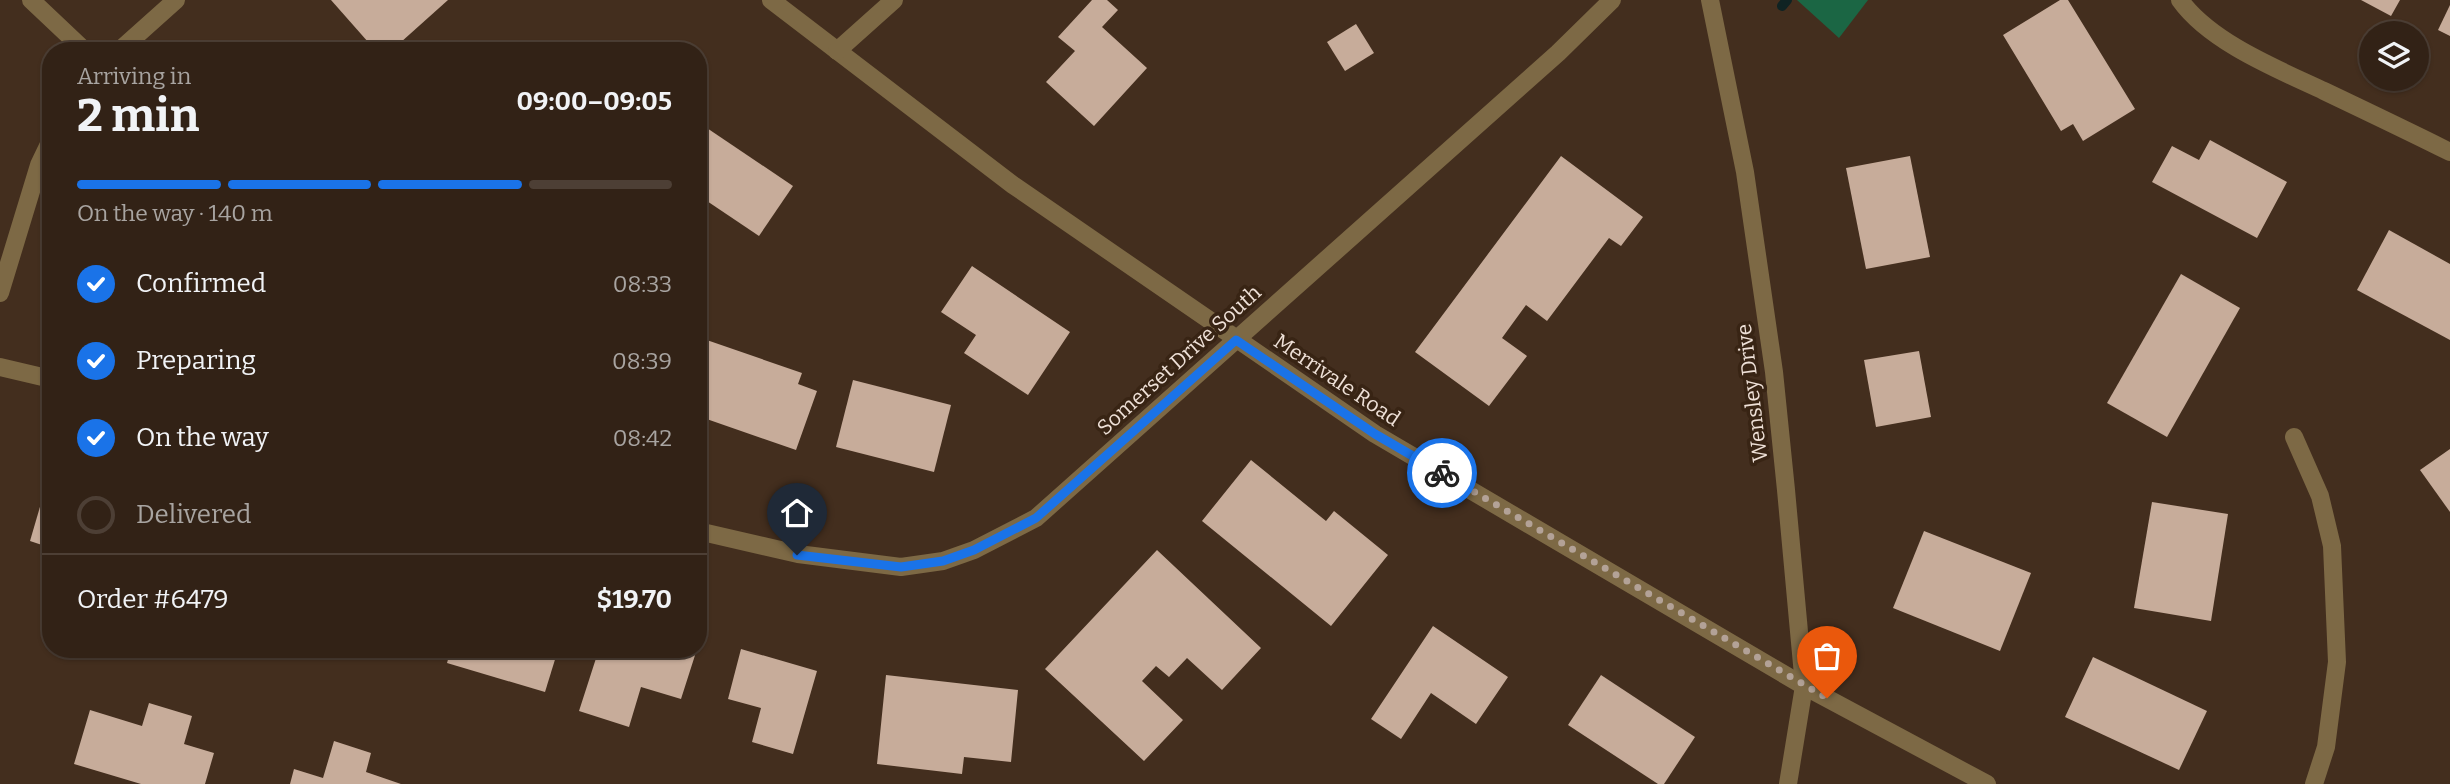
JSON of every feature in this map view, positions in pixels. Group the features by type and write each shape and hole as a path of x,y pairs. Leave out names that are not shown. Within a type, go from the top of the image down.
{"street":[{"path":"32,0 76,42"},
{"path":"130,42 176,0"},
{"name":"Merrivale Road","path":"771,0 1013,185 1375,434 1804,686 1987,784"},
{"path":"837,51 894,0"},
{"name":"Somerset Drive South","path":"707,533 797,555 901,567 943,561 974,550 1036,518 1558,53 1612,0"},
{"name":"Wensley Drive","path":"1710,0 1745,172 1774,372 1804,686 1788,784"},
{"path":"2180,0 2196,19 2222,38 2288,74 2450,152"},
{"path":"0,293 42,159"},
{"path":"0,367 42,377"},
{"path":"2294,437 2320,496 2332,546 2337,662 2326,747 2314,784"}],"green space":[{"path":"1797,0 1868,0 1839,38"}],"building":[{"path":"331,0 448,0 401,42 368,42"},
{"path":"1092,0 1107,0 1118,10 1102,27 1147,68 1094,126 1046,82 1075,51 1058,37"},
{"path":"2060,0 2068,0 2135,109 2083,141 2073,124 2061,131 2003,35"},
{"path":"2361,0 2400,0 2391,16"},
{"path":"2450,5 2450,36 2438,30"},
{"path":"1356,24 1374,53 1345,71 1327,42"},
{"path":"707,128 793,186 759,236 707,201"},
{"path":"2210,140 2287,182 2257,238 2152,182 2172,146 2199,160"},
{"path":"1561,156 1643,217 1621,246 1609,238 1547,321 1526,305 1502,338 1527,356 1489,406 1415,352"},
{"path":"1910,156 1930,257 1866,269 1846,168"},
{"path":"2389,230 2450,264 2450,340 2357,290"},
{"path":"972,266 1070,332 1028,395 964,353 976,335 941,312"},
{"path":"2181,274 2240,308 2167,437 2107,403"},
{"path":"707,340 802,373 798,384 817,391 796,450 707,419"},
{"path":"1919,351 1931,417 1876,427 1864,360"},
{"path":"853,380 951,405 934,472 836,447"},
{"path":"2450,449 2450,512 2420,470"},
{"path":"1251,460 1326,521 1334,511 1388,555 1331,626 1202,521"},
{"path":"42,500 42,545 30,541"},
{"path":"2152,502 2228,514 2211,621 2134,608"},
{"path":"1924,531 2031,573 2000,651 1893,608"},
{"path":"1157,550 1261,648 1222,690 1187,658 1169,677 1156,666 1142,681 1183,720 1144,761 1045,669"},
{"path":"1433,626 1508,677 1476,724 1431,693 1401,739 1371,719"},
{"path":"741,649 817,671 793,754 752,742 761,708 728,699"},
{"path":"2093,657 2207,711 2179,770 2065,717"},
{"path":"448,658 555,658 545,692 447,663"},
{"path":"596,658 694,658 681,699 641,687 629,727 579,711"},
{"path":"886,675 1018,690 1011,762 964,757 962,774 877,764"},
{"path":"1601,675 1695,737 1664,784 1658,784 1568,725"},
{"path":"149,703 192,716 184,744 214,753 205,784 141,784 74,764 90,710 142,726"},
{"path":"334,741 371,753 366,772 401,784 290,784 294,769 323,778"}],"waterway":[{"path":"1782,6 1787,0"}],"way so far":[{"path":"1442,473 1827,698"}],"route":[{"path":"797,555 901,567 943,561 974,550 1036,518 1236,340 1375,434 1442,473"}]}
